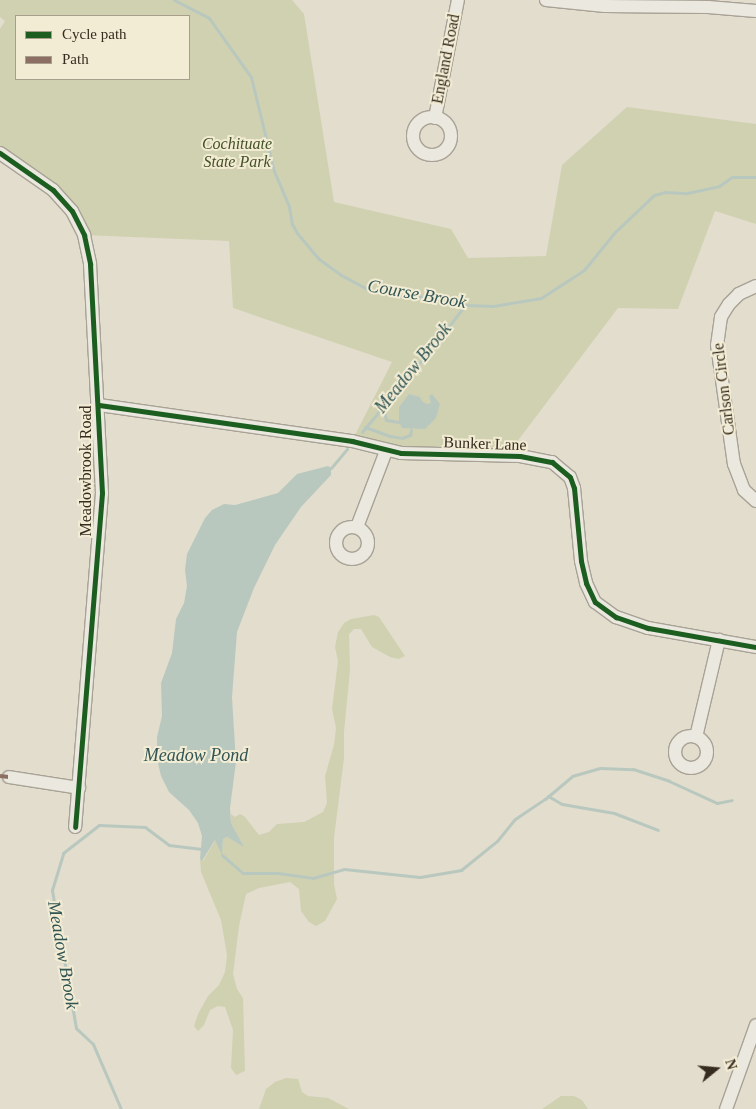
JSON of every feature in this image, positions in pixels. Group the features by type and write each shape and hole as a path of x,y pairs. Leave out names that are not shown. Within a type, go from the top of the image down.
{"street":[{"name":"England Road","path":"435,118 458,0"},
{"path":"554,1 605,6 748,7"},
{"name":"Meadowbrook Road","path":"0,153 47,186 63,200 80,222 90,264 102,469 101,519 75,827"},
{"name":"Carlson Circle","path":"756,286 739,294 721,316 717,345 734,464 744,490 756,501"},
{"name":"Bunker Lane","path":"99,405 352,440 386,451 415,455 520,456 552,462 570,477 574,488 581,561 586,583 595,602 616,617 648,628 756,647"},
{"path":"357,527 386,451"},
{"path":"696,737 719,640"},
{"path":"9,777 79,788"},
{"path":"726,1109 756,1025"}],"green space":[{"name":"Cochituate State Park","path":"0,0 292,0 304,14 334,202 451,229 468,258 546,256 562,165 627,107 756,124 756,224 715,211 678,309 618,308 507,455 415,455 352,441 392,362 233,308 229,241 84,235 72,211 0,153 0,29 5,21 0,17"},
{"path":"374,615 379,617 405,656 399,659 390,657 372,647 361,629 354,629 349,634 350,670 344,732 344,758 334,838 334,884 337,899 325,921 316,926 309,922 301,911 299,889 290,882 259,888 246,894 239,926 233,974 237,989 243,998 245,1071 236,1075 231,1068 233,1030 225,1007 218,1006 210,1010 204,1025 198,1031 194,1026 208,996 219,985 225,972 227,955 221,920 201,872 200,859 203,861 216,839 222,853 223,839 227,837 243,846 231,823 231,814 235,817 240,814 245,817 259,835 269,832 277,824 304,822 323,812 327,803 325,776 334,745 336,728 332,709 338,661 335,647 338,632 344,623 351,619"},
{"path":"286,1078 298,1079 302,1092 308,1096 328,1098 349,1109 259,1109 266,1089 275,1082"},
{"path":"561,1096 574,1096 582,1100 588,1109 542,1109"}],"water":[{"path":"409,394 420,397 427,404 431,403 429,396 432,394 440,404 436,418 425,429 402,428 399,422 399,407"},
{"name":"Meadow Pond","path":"328,466 331,468 331,475 301,507 275,545 254,588 237,632 232,697 236,762 230,808 231,823 244,847 227,837 223,839 222,855 215,840 202,861 200,859 202,836 198,823 189,810 169,792 161,776 157,759 157,737 162,716 161,683 172,653 176,619 184,603 187,586 185,570 187,554 205,518 212,510 224,504 235,505 278,493 297,474"}],"waterway":[{"name":"Course Brook","path":"174,0 209,18 251,77 274,171 289,207 292,224 297,233 319,259 341,275 367,289 401,296 428,297 465,305 493,306 541,298 584,270 615,232 654,195 665,192 687,193 719,186 732,177 756,177"},
{"name":"Meadow Brook","path":"362,432 465,305"},
{"path":"383,407 386,420 399,422"},
{"path":"365,427 390,436 402,438 410,435 411,430"},
{"name":"Meadow Brook","path":"331,468 347,449"},
{"path":"222,855 243,873 278,873 313,878 344,869 420,877 461,870 497,841 515,819 545,799 572,776 600,768 633,769 669,781 717,803 732,800"},
{"path":"548,796 562,804 614,813 658,830"},
{"name":"Meadow Brook","path":"121,1109 93,1044 76,1028 52,890 63,853 99,825 145,827 169,845 202,849"}],"marked path":[{"path":"0,776 9,777"}],"cycle path":[{"path":"0,153 53,190 72,211 84,235 90,264 102,493 75,827"},
{"path":"99,405 352,441 401,453 520,456 552,462 570,477 574,488 581,561 586,583 595,602 616,617 648,628 756,647"}]}
